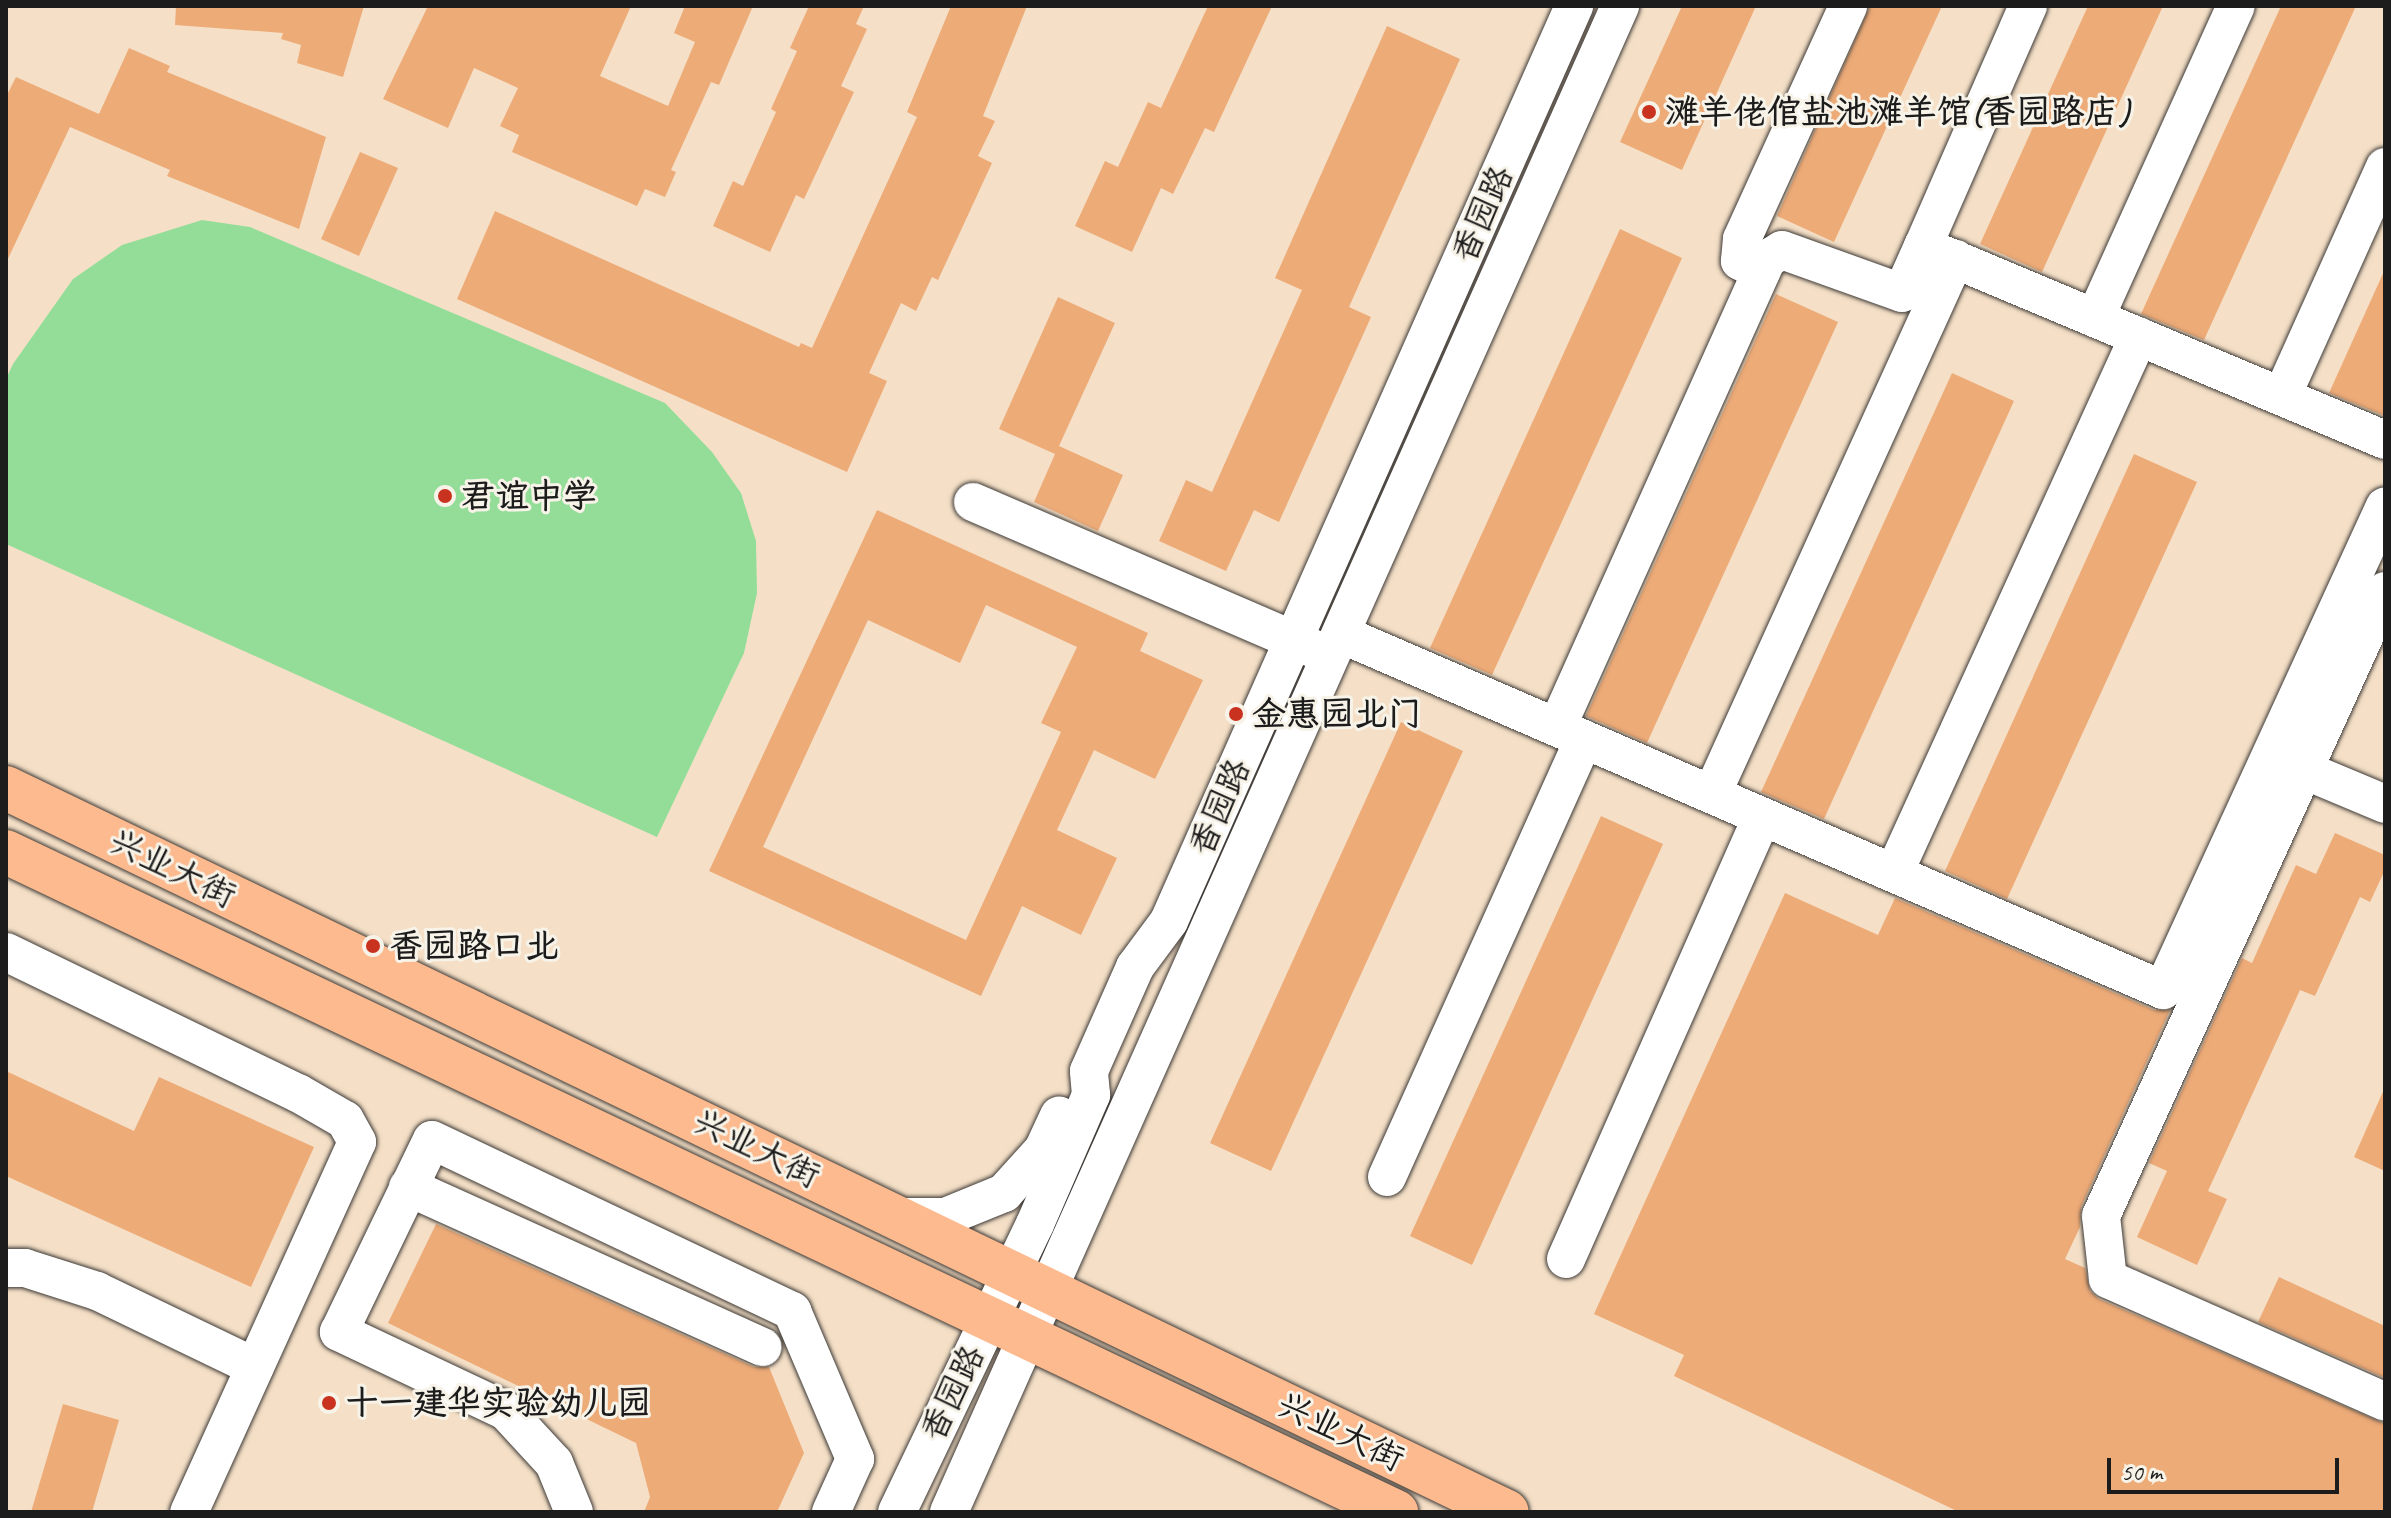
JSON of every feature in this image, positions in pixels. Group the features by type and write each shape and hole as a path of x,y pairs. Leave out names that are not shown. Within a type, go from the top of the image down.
{"main road":[{"name":"兴业大街","path":"6,788 901,1217 1507,1512"},
{"name":"兴业大街","path":"6,852 1396,1512"}],"street":[{"name":"香园路","path":"949,1512 1027,1338 1030,1280 1091,1095 1089,1071 1135,967 1169,921 1574,6"},
{"name":"香园路","path":"897,1512 988,1319 1030,1280 1336,645 1620,6"},
{"path":"1761,272 1740,261 1742,239 1848,6"},
{"path":"1712,794 1939,252 2028,6"},
{"path":"2095,318 2236,6"},
{"path":"2282,396 2385,167"},
{"path":"1387,1177 1767,259 1782,250 1891,293 1902,293 1939,252"},
{"path":"1939,252 2385,440"},
{"path":"1894,873 2139,336"},
{"path":"973,502 1293,641 1336,645 1570,733 2163,990 2385,506"},
{"path":"2385,591 2101,1216 2108,1279 2385,1402"},
{"path":"2304,770 2385,804"},
{"path":"1566,1259 1762,816"},
{"path":"6,952 165,1024 345,1120 357,1142 189,1512"},
{"path":"901,1217 945,1217 1004,1193 1043,1150 1072,1088 1089,1071"},
{"path":"574,1512 554,1463 506,1411 339,1332 432,1140 792,1311 855,1459 831,1512"},
{"path":"408,1187 763,1347"},
{"path":"6,1268 25,1268 97,1291 255,1367"}],"green space":[{"path":"202,220 250,227 665,403 712,452 741,493 756,541 757,593 744,653 657,837 6,544 6,379 13,364 73,279 122,245"}],"building":[{"path":"176,6 364,6 343,77 297,63 301,45 281,39 283,33 175,25"},
{"path":"428,6 631,6 600,76 668,106 695,42 674,33 685,6 753,6 719,85 711,82 671,170 676,172 665,197 645,189 637,206 512,152 519,135 500,126 518,88 474,68 448,128 383,99"},
{"path":"809,6 864,6 856,24 867,29 841,86 854,92 804,199 796,195 770,252 713,226 733,181 743,186 776,112 771,109 797,51 790,48"},
{"path":"951,6 1027,6 983,116 995,121 978,156 992,163 938,280 932,277 916,311 901,303 869,373 887,381 847,472 457,299 495,211 799,347 801,343 812,348 917,117 907,112"},
{"path":"1208,6 1272,6 1214,132 1205,128 1173,194 1161,188 1132,252 1075,226 1105,161 1118,167 1148,102 1161,108"},
{"path":"1682,6 1756,6 1682,170 1620,142"},
{"path":"1870,6 1942,6 1834,242 1777,216"},
{"path":"2088,6 2163,6 2042,272 1980,244"},
{"path":"2281,6 2356,6 2204,340 2141,314"},
{"path":"1387,26 1460,59 1349,307 1371,317 1279,522 1254,510 1226,571 1159,541 1186,480 1212,492 1302,290 1275,278"},
{"path":"129,48 170,66 167,72 326,137 299,229 167,176 170,170 70,127 6,263 6,97 16,77 99,114"},
{"path":"360,152 398,168 359,256 321,239"},
{"path":"1620,229 1682,258 1492,675 1430,648"},
{"path":"2385,269 2385,416 2329,393"},
{"path":"1776,294 1838,322 1647,743 1586,716"},
{"path":"1058,297 1115,323 1059,446 1123,475 1098,531 1034,502 1055,454 999,429"},
{"path":"1952,373 2014,401 1824,819 1761,792"},
{"path":"2134,454 2197,482 2007,899 1945,871"},
{"path":"877,510 1148,633 1140,651 1203,680 1155,779 1094,750 1057,830 1117,858 1081,935 1022,906 981,996 709,871","holes":["986,605 1077,647 1041,723 1061,732 966,940 763,847 868,620 960,663"]},
{"path":"1401,722 1463,751 1271,1171 1210,1143"},
{"path":"1601,816 1663,844 1472,1265 1410,1236"},
{"path":"2335,833 2385,855 2385,870 2370,902 2360,897 2315,996 2300,990 2208,1191 2227,1199 2197,1265 2137,1237 2167,1171 2149,1163 2242,958 2252,963 2296,865 2316,874"},
{"path":"1785,893 1878,935 1895,898 2154,1010 2170,1010 2081,1207 2080,1227 2065,1259 2085,1268 2090,1291 2099,1299 2385,1424 2385,1512 1959,1512 1674,1376 1684,1355 1594,1314"},
{"path":"6,1071 134,1131 159,1077 314,1147 251,1287 6,1176"},
{"path":"2385,1087 2385,1171 2354,1157"},
{"path":"436,1224 754,1367 769,1367 804,1453 777,1512 644,1512 650,1497 636,1443 388,1323"},
{"path":"2279,1277 2385,1326 2385,1378 2258,1322"},
{"path":"63,1404 119,1420 92,1512 31,1512"}],"place":[{"name":"滩羊佬倌盐池滩羊馆(香园路店)","path":"1649,112"},
{"name":"君谊中学","path":"445,496"},
{"name":"金惠园北门","path":"1236,714"},
{"name":"香园路口北","path":"373,946"},
{"name":"十一建华实验幼儿园","path":"329,1403"}]}
